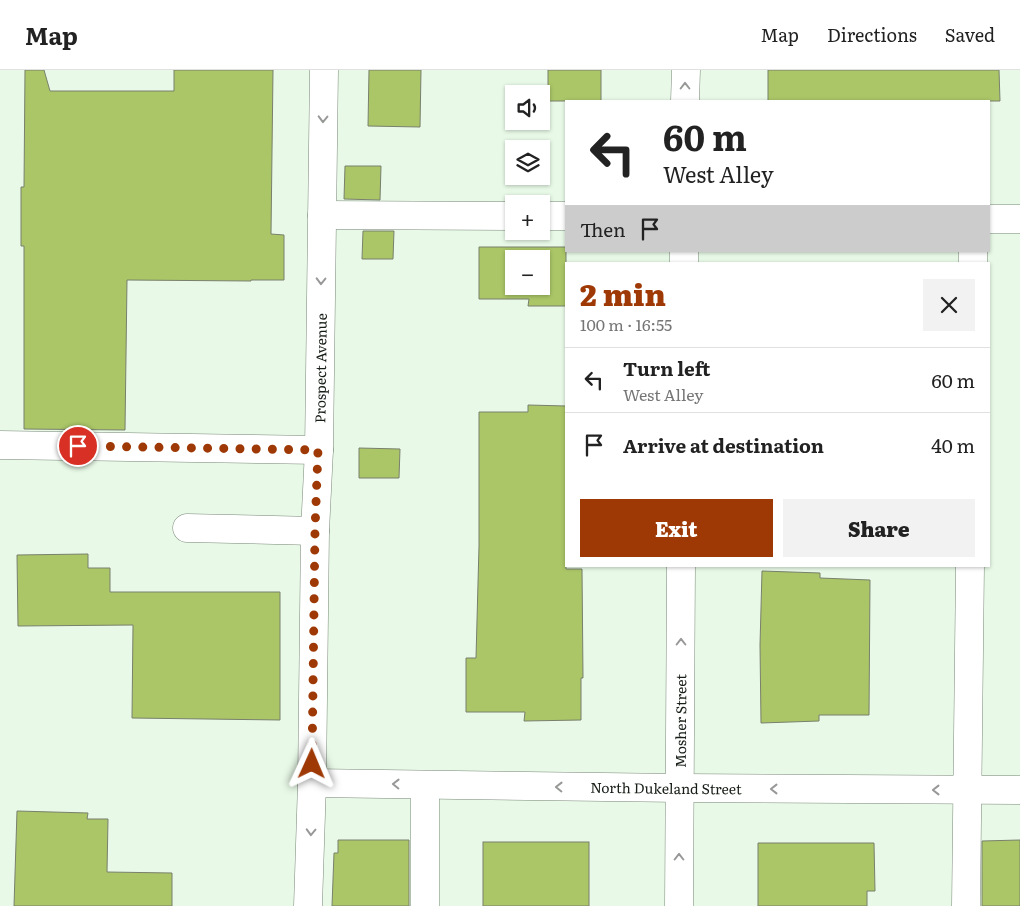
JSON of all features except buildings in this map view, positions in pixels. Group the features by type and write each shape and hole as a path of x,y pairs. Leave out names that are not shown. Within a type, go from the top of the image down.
{"street":[{"name":"Prospect Avenue","path":"308,906 312,783 324,70"},
{"path":"685,100 686,70"},
{"path":"322,215 505,216"},
{"path":"550,216 565,216"},
{"path":"990,218 1020,219"},
{"path":"0,445 318,450"},
{"path":"187,528 315,530"},
{"name":"Mosher Street","path":"678,906 682,567"},
{"path":"966,906 970,567"},
{"name":"North Dukeland Street","path":"312,783 1020,790"},
{"path":"425,785 425,906"}],"route":[{"path":"78,446 318,450 312,764"}]}
